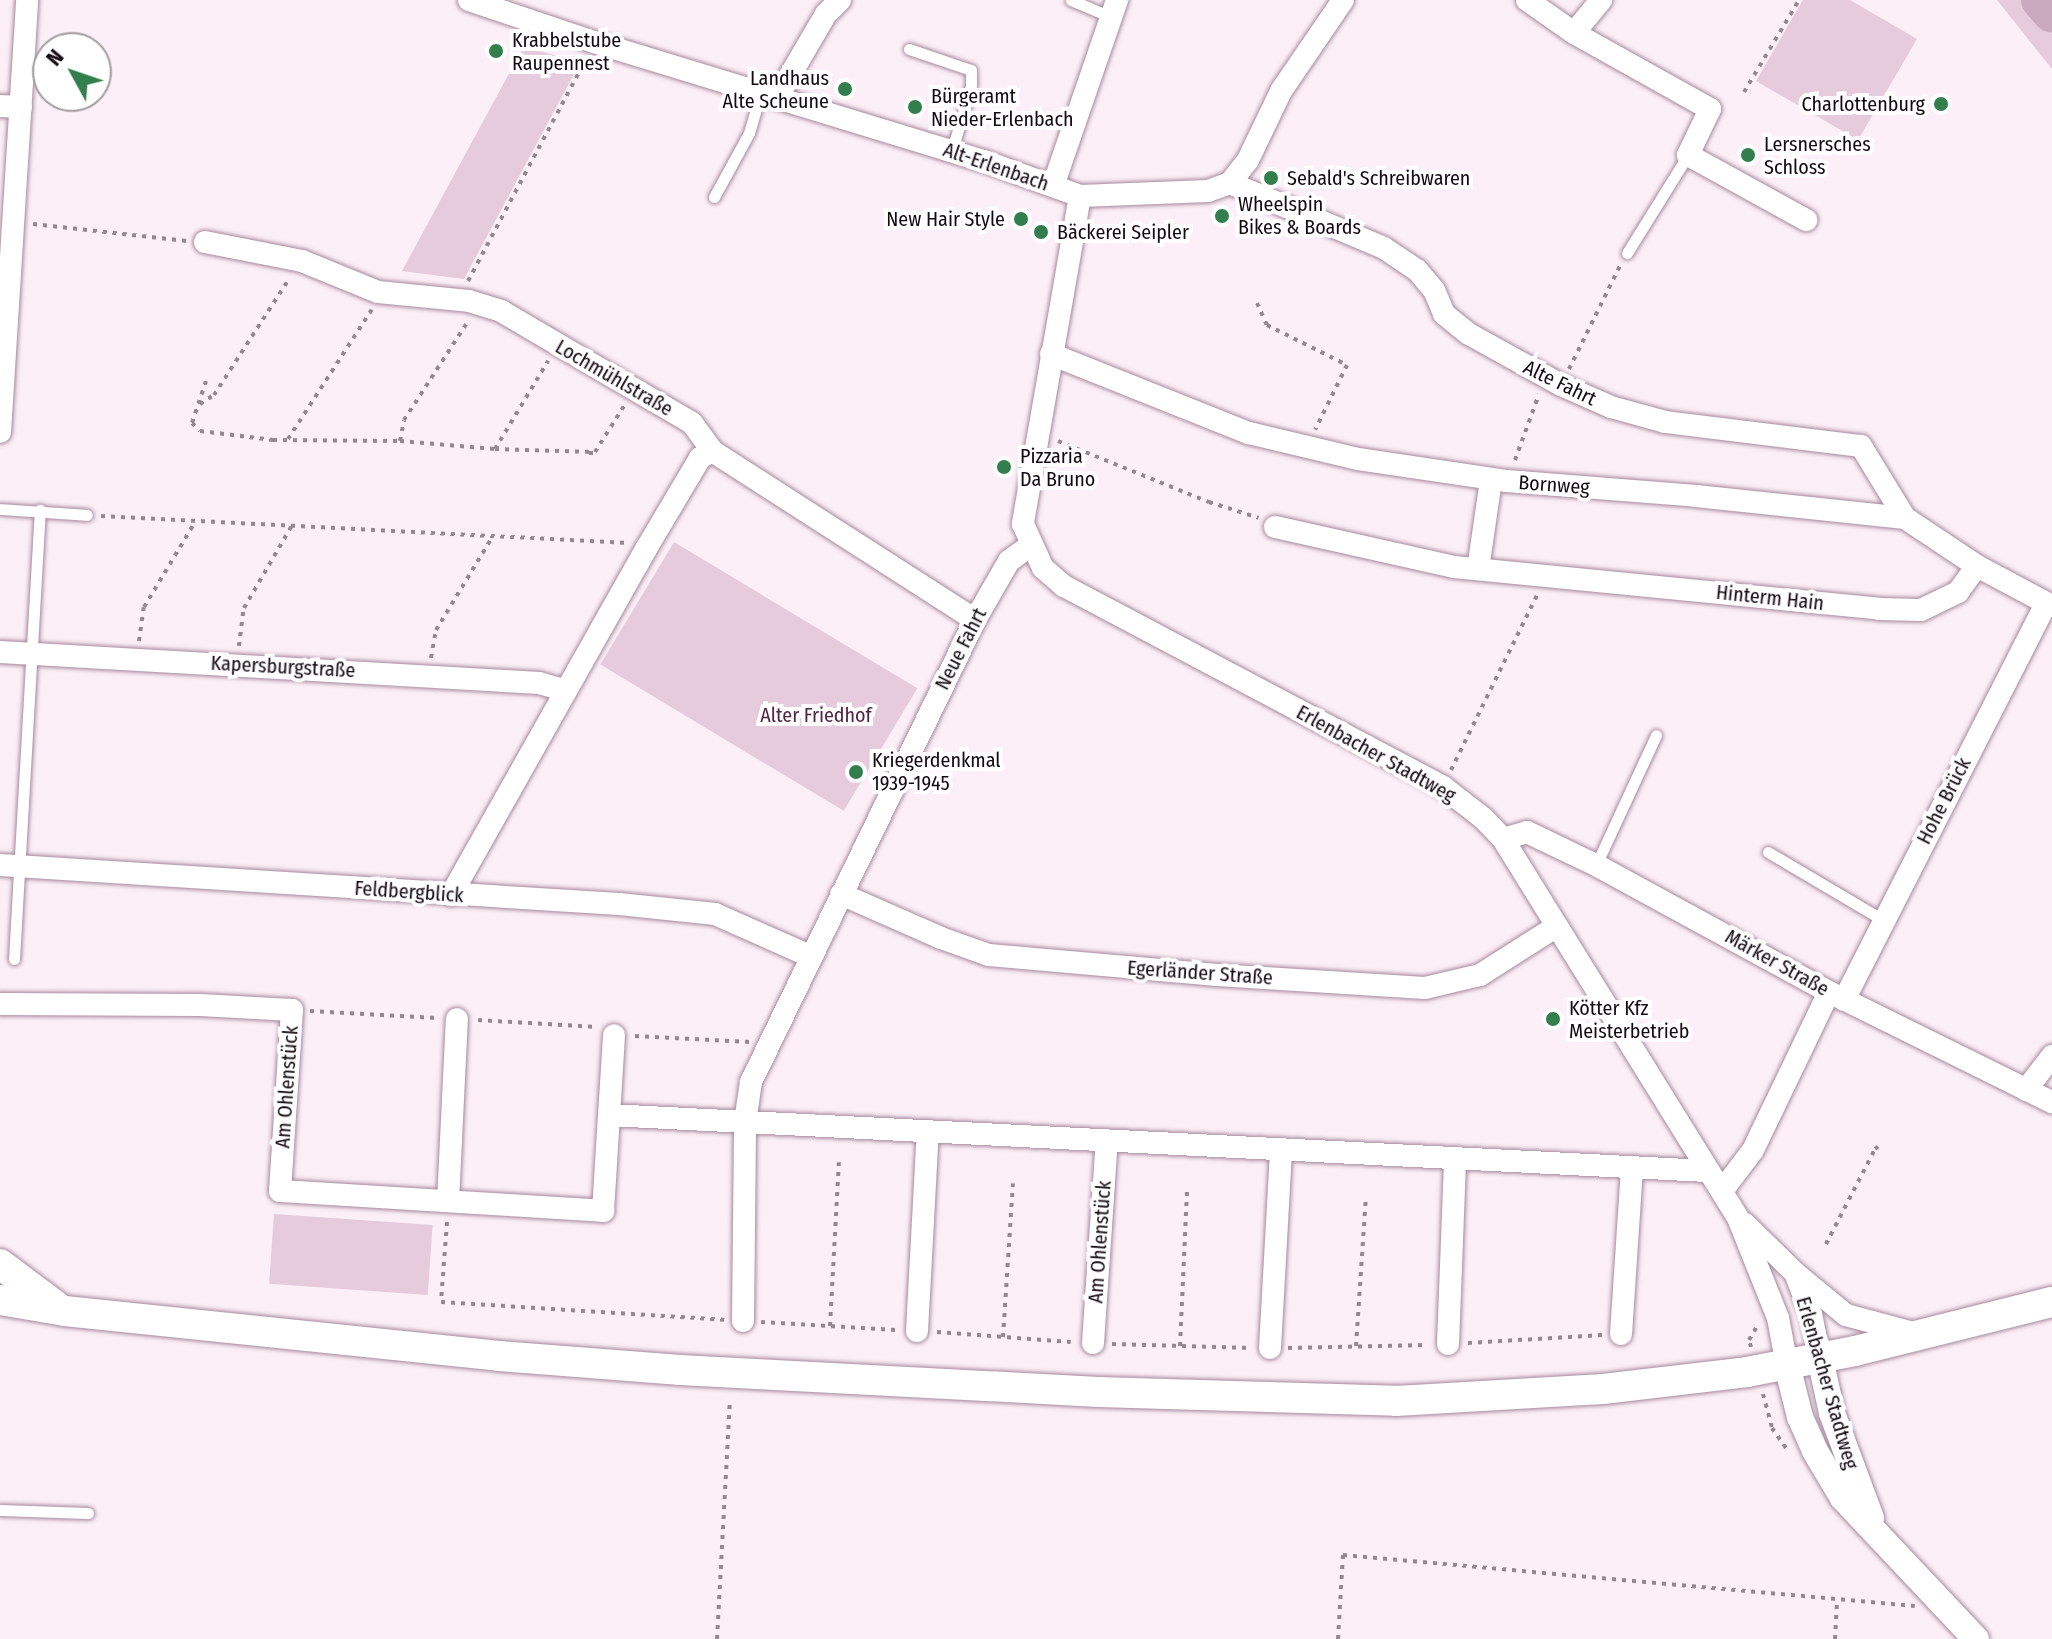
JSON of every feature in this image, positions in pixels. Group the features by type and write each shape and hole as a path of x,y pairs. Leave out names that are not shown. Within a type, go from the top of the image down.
{"main road":[{"path":"0,1264 65,1311"},
{"path":"8,1307 499,1356 680,1370 1246,1398 1396,1401 1603,1389 1757,1370 1923,1335 2052,1302"}],"street":[{"path":"0,432 11,220 10,106 27,0"},
{"name":"Alt-Erlenbach","path":"469,0 594,42 952,150 1080,196 1208,191 1230,183"},
{"path":"770,94 826,14 840,0"},
{"path":"1230,183 1248,160 1281,91 1343,0"},
{"path":"1527,0 1574,33 1710,109 1688,155 1806,220"},
{"path":"1574,33 1601,0"},
{"path":"1053,186 1114,9"},
{"name":"Alte Fahrt","path":"1230,183 1384,248 1417,270 1434,290 1444,314 1469,334 1553,381 1611,407 1665,422 1861,446 1905,518"},
{"path":"1030,546 1023,524 1080,196"},
{"name":"Lochmühlstraße","path":"205,242 302,261 378,292 463,300 501,311 692,423 712,451 975,620"},
{"name":"Bornweg","path":"1051,354 1249,433 1306,448 1499,480 1696,496 1905,518 1977,566 2049,604"},
{"path":"451,895 646,549 700,458 712,451"},
{"path":"1478,569 1499,480"},
{"name":"Hinterm Hain","path":"1275,527 1454,567 1879,609 1921,610 1958,592 1977,566"},
{"name":"Neue Fahrt","path":"745,1122 751,1082 975,620 1009,561 1030,546"},
{"name":"Erlenbacher Stadtweg","path":"1030,546 1043,568 1064,586 1443,787 1483,818 1503,839 1738,1218 1778,1318 1800,1417 1815,1451 1843,1498 1976,1639"},
{"name":"Hohe Brück","path":"1722,1191 1753,1150 1837,996 1883,920 2049,604"},
{"name":"Kapersburgstraße","path":"0,652 539,683 564,690"},
{"name":"Märker Straße","path":"1503,839 1527,832 1596,865 1837,996 2052,1102"},
{"name":"Feldbergblick","path":"10,866 619,904 715,914 810,956"},
{"name":"Egerländer Straße","path":"841,894 941,938 989,955 1217,975 1425,988 1480,975 1557,926"},
{"name":"Am Ohlenstück","path":"0,1004 200,1005 292,1010 280,1191 603,1211 614,1035"},
{"path":"448,1201 457,1019"},
{"path":"2026,1090 2052,1056"},
{"path":"609,1115 1708,1171"},
{"path":"743,1321 745,1122"},
{"path":"917,1331 928,1131"},
{"name":"Am Ohlenstück","path":"1093,1343 1107,1140"},
{"path":"1270,1348 1281,1149"},
{"path":"1448,1344 1455,1158"},
{"path":"1621,1334 1632,1167"},
{"name":"Erlenbacher Stadtweg","path":"1738,1218 1795,1273 1846,1315 1923,1335"},
{"name":"Erlenbacher Stadtweg","path":"1795,1273 1811,1314 1845,1452 1879,1536"}],"lane":[{"path":"1071,0 1114,9"},
{"path":"909,49 971,70 971,86 952,150"},
{"path":"714,197 770,94"},
{"path":"1627,253 1688,155"},
{"path":"0,509 87,515"},
{"path":"14,959 10,866 40,510"},
{"path":"1596,865 1656,735"},
{"path":"1768,852 1883,920"},
{"path":"0,1510 88,1513"}],"path":[{"path":"1744,92 1799,0"},
{"path":"400,441 404,420 468,320 463,300 594,42"},
{"path":"11,220 205,242"},
{"path":"1499,480 1627,253"},
{"path":"200,404 214,395 302,261"},
{"path":"288,439 376,304 378,292"},
{"path":"1257,303 1267,325 1347,365 1306,448"},
{"path":"495,449 559,346"},
{"path":"206,381 192,423 200,431 288,439 400,441 495,449 595,452 634,390"},
{"path":"1038,433 1209,502 1267,520 1275,527"},
{"path":"591,451 591,461"},
{"path":"87,515 632,543 646,549"},
{"path":"137,660 144,607 195,522"},
{"path":"236,664 244,608 291,527"},
{"path":"428,676 436,630 493,536"},
{"path":"1443,787 1546,576"},
{"path":"614,1035 768,1045"},
{"path":"1826,1244 1875,1149 1881,1144"},
{"path":"830,1326 839,1162"},
{"path":"1003,1337 1013,1183"},
{"path":"1180,1346 1187,1191"},
{"path":"1356,1346 1366,1196"},
{"path":"448,1201 441,1302 1180,1346 1270,1348 1448,1344 1621,1334"},
{"path":"1757,1370 1749,1340 1758,1320"},
{"path":"717,1639 732,1401"},
{"path":"1338,1639 1343,1555 1837,1601 1915,1605"},
{"path":"1835,1639 1837,1601"}],"green space":[{"path":"1803,0 1850,0 1917,39 1858,140 1756,81"},
{"path":"1997,0 2052,0 2052,69"},
{"path":"524,46 580,63 464,279 402,271"},
{"name":"Alter Friedhof","path":"674,542 917,688 844,811 600,665"},
{"path":"274,1214 433,1225 428,1295 269,1284"}],"waterway":[{"path":"2040,0 2052,14"}],"place":[{"name":"Krabbelstube Raupennest","path":"496,51"},
{"name":"Landhaus Alte Scheune","path":"845,89"},
{"name":"Charlottenburg","path":"1941,104"},
{"name":"Bürgeramt Nieder-Erlenbach","path":"915,107"},
{"name":"Lersnersches Schloss","path":"1748,155"},
{"name":"Sebald's Schreibwaren","path":"1271,178"},
{"name":"Wheelspin Bikes & Boards","path":"1222,216"},
{"name":"New Hair Style","path":"1021,219"},
{"name":"Bäckerei Seipler","path":"1041,232"},
{"name":"Pizzaria Da Bruno","path":"1004,467"},
{"name":"Kriegerdenkmal 1939-1945","path":"856,772"},
{"name":"Kötter Kfz Meisterbetrieb","path":"1553,1019"}]}
